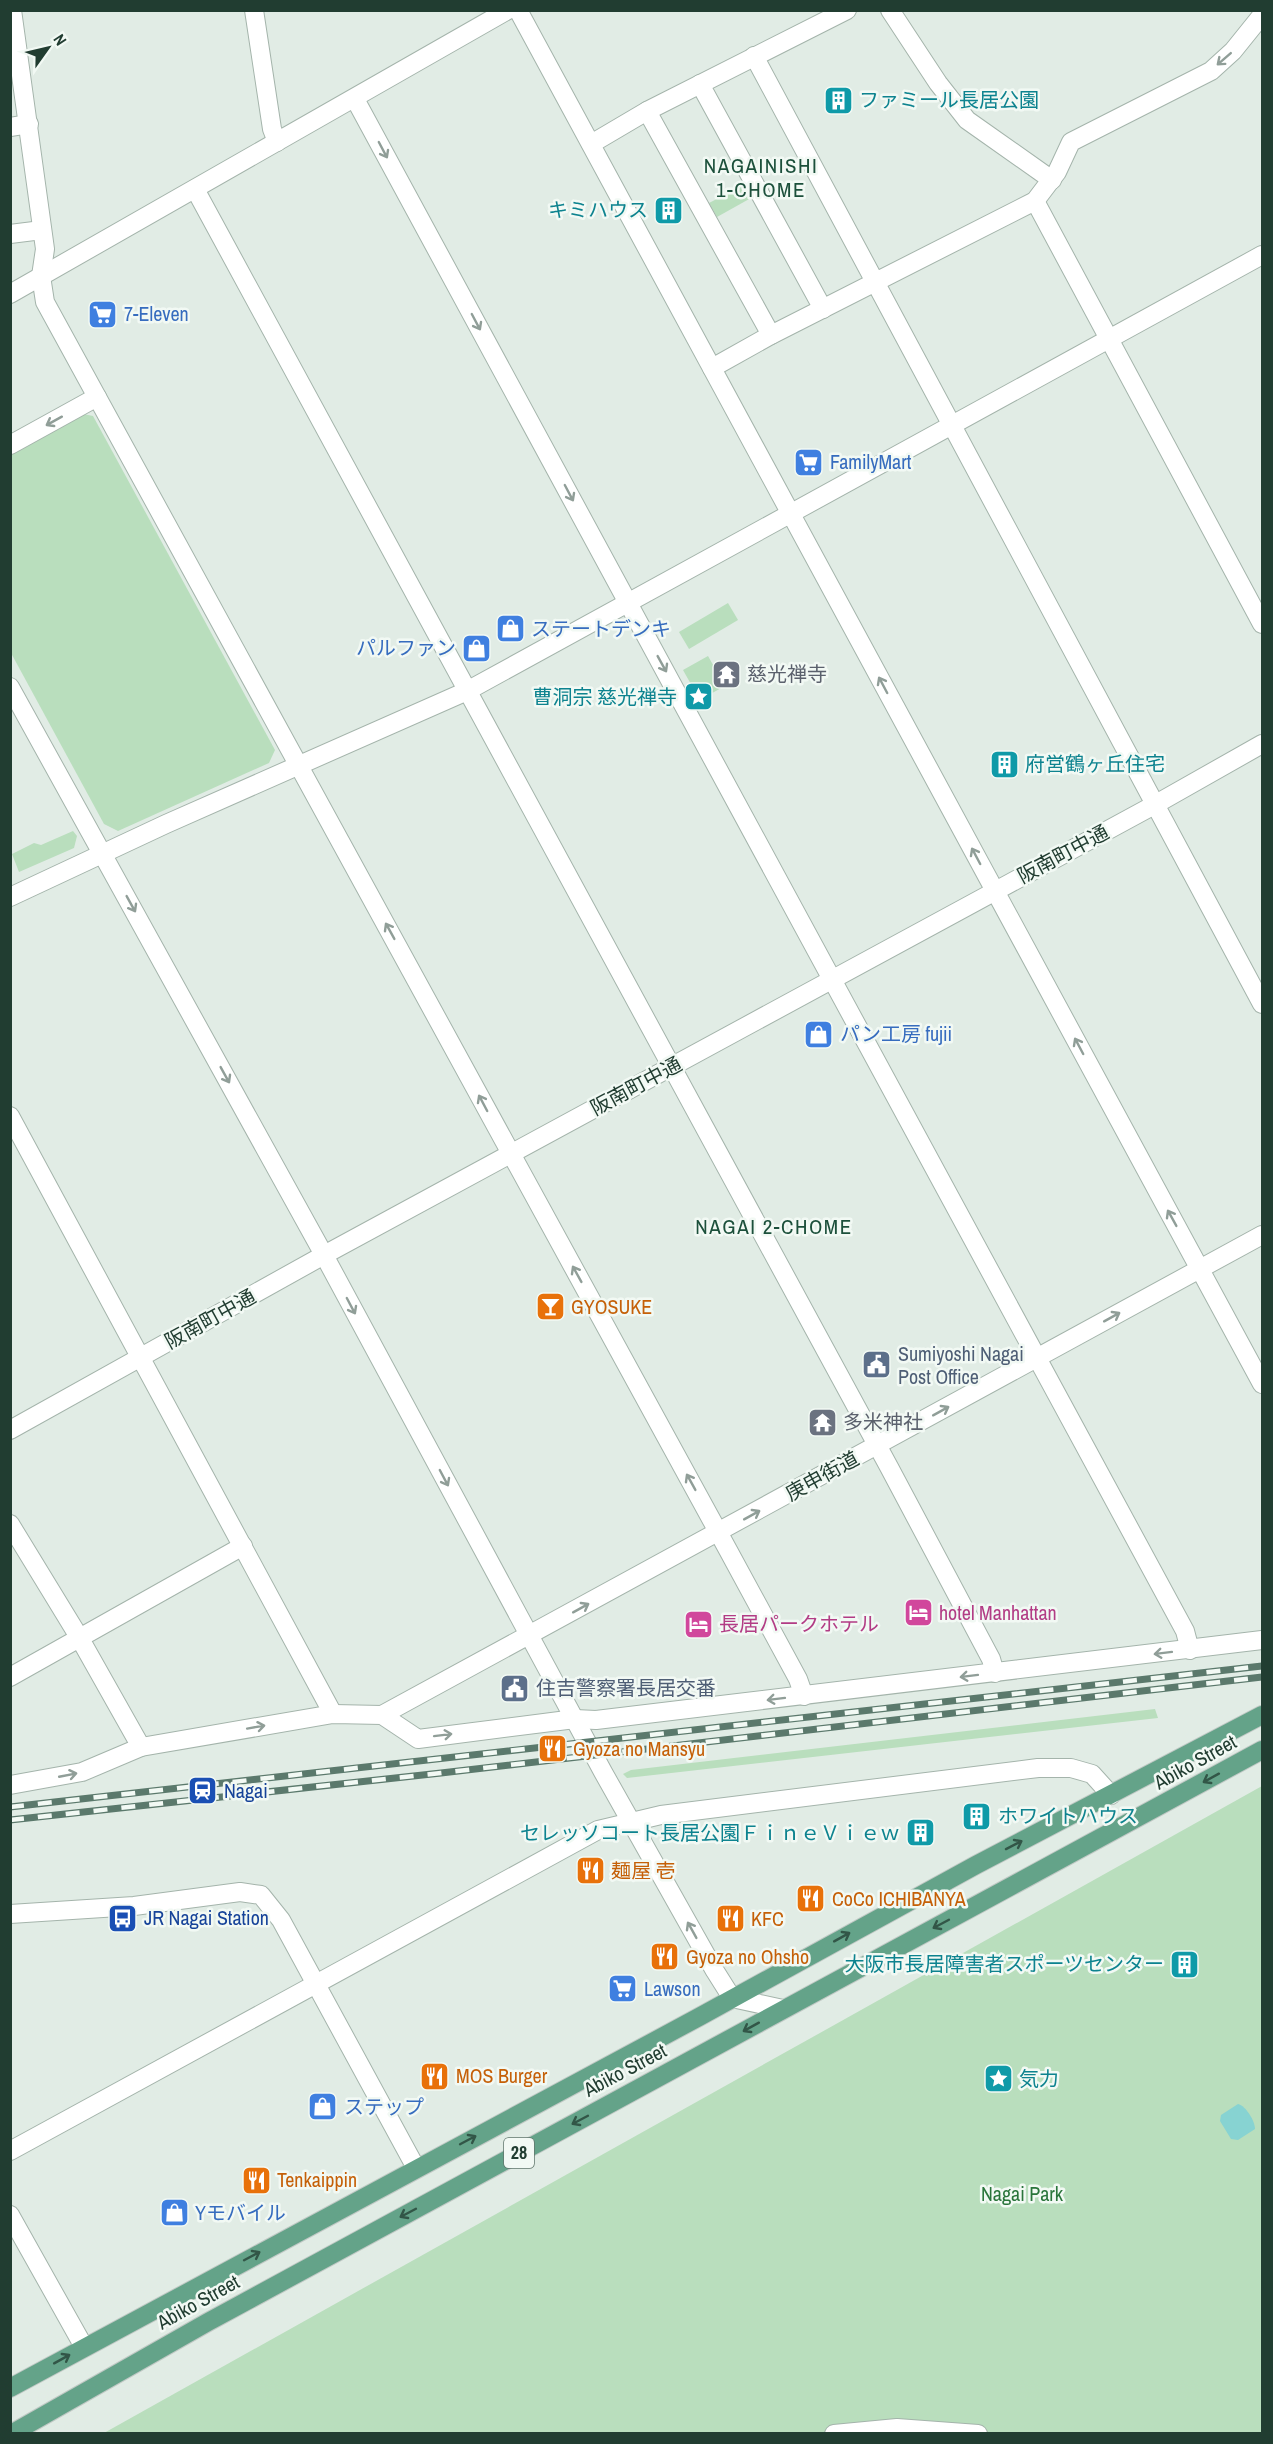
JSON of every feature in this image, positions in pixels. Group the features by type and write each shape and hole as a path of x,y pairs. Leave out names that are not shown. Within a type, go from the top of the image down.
{"main road":[{"name":"Abiko Street","path":"10,2388 976,1864 1263,1715"},
{"name":"Abiko Street","path":"11,2433 208,2322 1263,1750"}],"street":[{"path":"12,10 20,125 45,249 41,276 45,302 719,1533 793,1669 804,1696"},
{"path":"254,10 272,129 277,142"},
{"path":"10,294 508,10"},
{"path":"518,10 1263,1384"},
{"path":"591,144 646,111 847,10"},
{"path":"890,10 938,83 967,120 1052,180"},
{"path":"712,368 771,335 1035,201 1058,172 1071,142 1210,71 1233,51 1263,15"},
{"path":"754,56 1263,1004"},
{"path":"700,84 823,309"},
{"path":"355,99 1185,1631 1190,1650"},
{"path":"646,111 771,335"},
{"path":"195,189 877,1446 991,1659 995,1673"},
{"path":"1035,201 1263,624"},
{"path":"10,234 42,230"},
{"path":"10,897 102,853 467,691 1263,255"},
{"path":"10,445 97,397"},
{"path":"12,693 324,1255 631,1821 732,1998 783,2009"},
{"name":"阪南町中通","path":"10,1430 324,1255 1263,744"},
{"path":"10,1116 333,1714"},
{"name":"庚申街道","path":"382,1715 1263,1235"},
{"path":"10,1524 79,1636 141,1747"},
{"path":"10,1677 79,1636 243,1546"},
{"path":"10,1785 82,1772 141,1747 333,1714 382,1715 418,1739 575,1719 596,1720 804,1696 1263,1640"},
{"path":"10,2151 598,1830 661,1815 1038,1768 1071,1768 1092,1774 1111,1795"},
{"path":"10,1914 134,1906 251,1892 261,1895 272,1906 416,2168"},
{"path":"10,2216 84,2347"},
{"path":"834,2433 897,2428 978,2433"}],"green space":[{"path":"744,185 751,198 717,217 709,203"},
{"path":"83,414 93,416 275,750 269,763 118,831 104,824 11,653 10,452"},
{"path":"728,603 738,620 689,649 679,632"},
{"path":"708,656 725,686 703,698 700,693 697,695 683,670"},
{"path":"73,831 77,836 74,848 19,872 12,854 34,843 41,845"},
{"path":"1155,1709 1158,1718 627,1778 623,1774 631,1770"},
{"name":"Nagai Park","path":"1262,1786 1262,2433 104,2433"}],"water":[{"path":"1238,2104 1250,2114 1255,2129 1238,2140 1231,2139 1220,2121 1221,2115"}],"railway":[{"path":"10,1807 1262,1666"},
{"path":"10,1820 441,1773 1262,1677"}],"place":[{"name":"ファミール長居公園","path":"838,100"},
{"name":"キミハウス","path":"669,210"},
{"name":"7-Eleven","path":"103,314"},
{"name":"FamilyMart","path":"809,462"},
{"name":"ステートデンキ","path":"510,629"},
{"name":"パルファン","path":"477,648"},
{"name":"慈光禅寺","path":"726,674"},
{"name":"曹洞宗 慈光禅寺","path":"698,697"},
{"name":"府営鶴ヶ丘住宅","path":"1004,764"},
{"name":"パン工房 fujii","path":"819,1034"},
{"name":"GYOSUKE","path":"550,1307"},
{"name":"Sumiyoshi Nagai Post Office","path":"877,1365"},
{"name":"多米神社","path":"822,1422"},
{"name":"hotel Manhattan","path":"918,1613"},
{"name":"長居パークホテル","path":"698,1624"},
{"name":"住吉警察署長居交番","path":"515,1688"},
{"name":"Gyoza no Mansyu","path":"552,1749"},
{"name":"Nagai","path":"203,1791"},
{"name":"ホワイトハウス","path":"977,1816"},
{"name":"セレッソコート長居公園ＦｉｎｅＶｉｅｗ","path":"921,1833"},
{"name":"麺屋 壱","path":"590,1871"},
{"name":"CoCo ICHIBANYA","path":"811,1899"},
{"name":"JR Nagai Station","path":"123,1918"},
{"name":"KFC","path":"730,1919"},
{"name":"Gyoza no Ohsho","path":"665,1957"},
{"name":"大阪市長居障害者スポーツセンター","path":"1185,1964"},
{"name":"Lawson","path":"623,1989"},
{"name":"MOS Burger","path":"435,2076"},
{"name":"気力","path":"998,2079"},
{"name":"ステップ","path":"323,2107"},
{"name":"Tenkaippin","path":"256,2180"},
{"name":"Yモバイル","path":"174,2213"}],"district":[{"name":"NAGAINISHI 1-CHOME","path":"761,178"},
{"name":"NAGAI 2-CHOME","path":"774,1227"}]}
